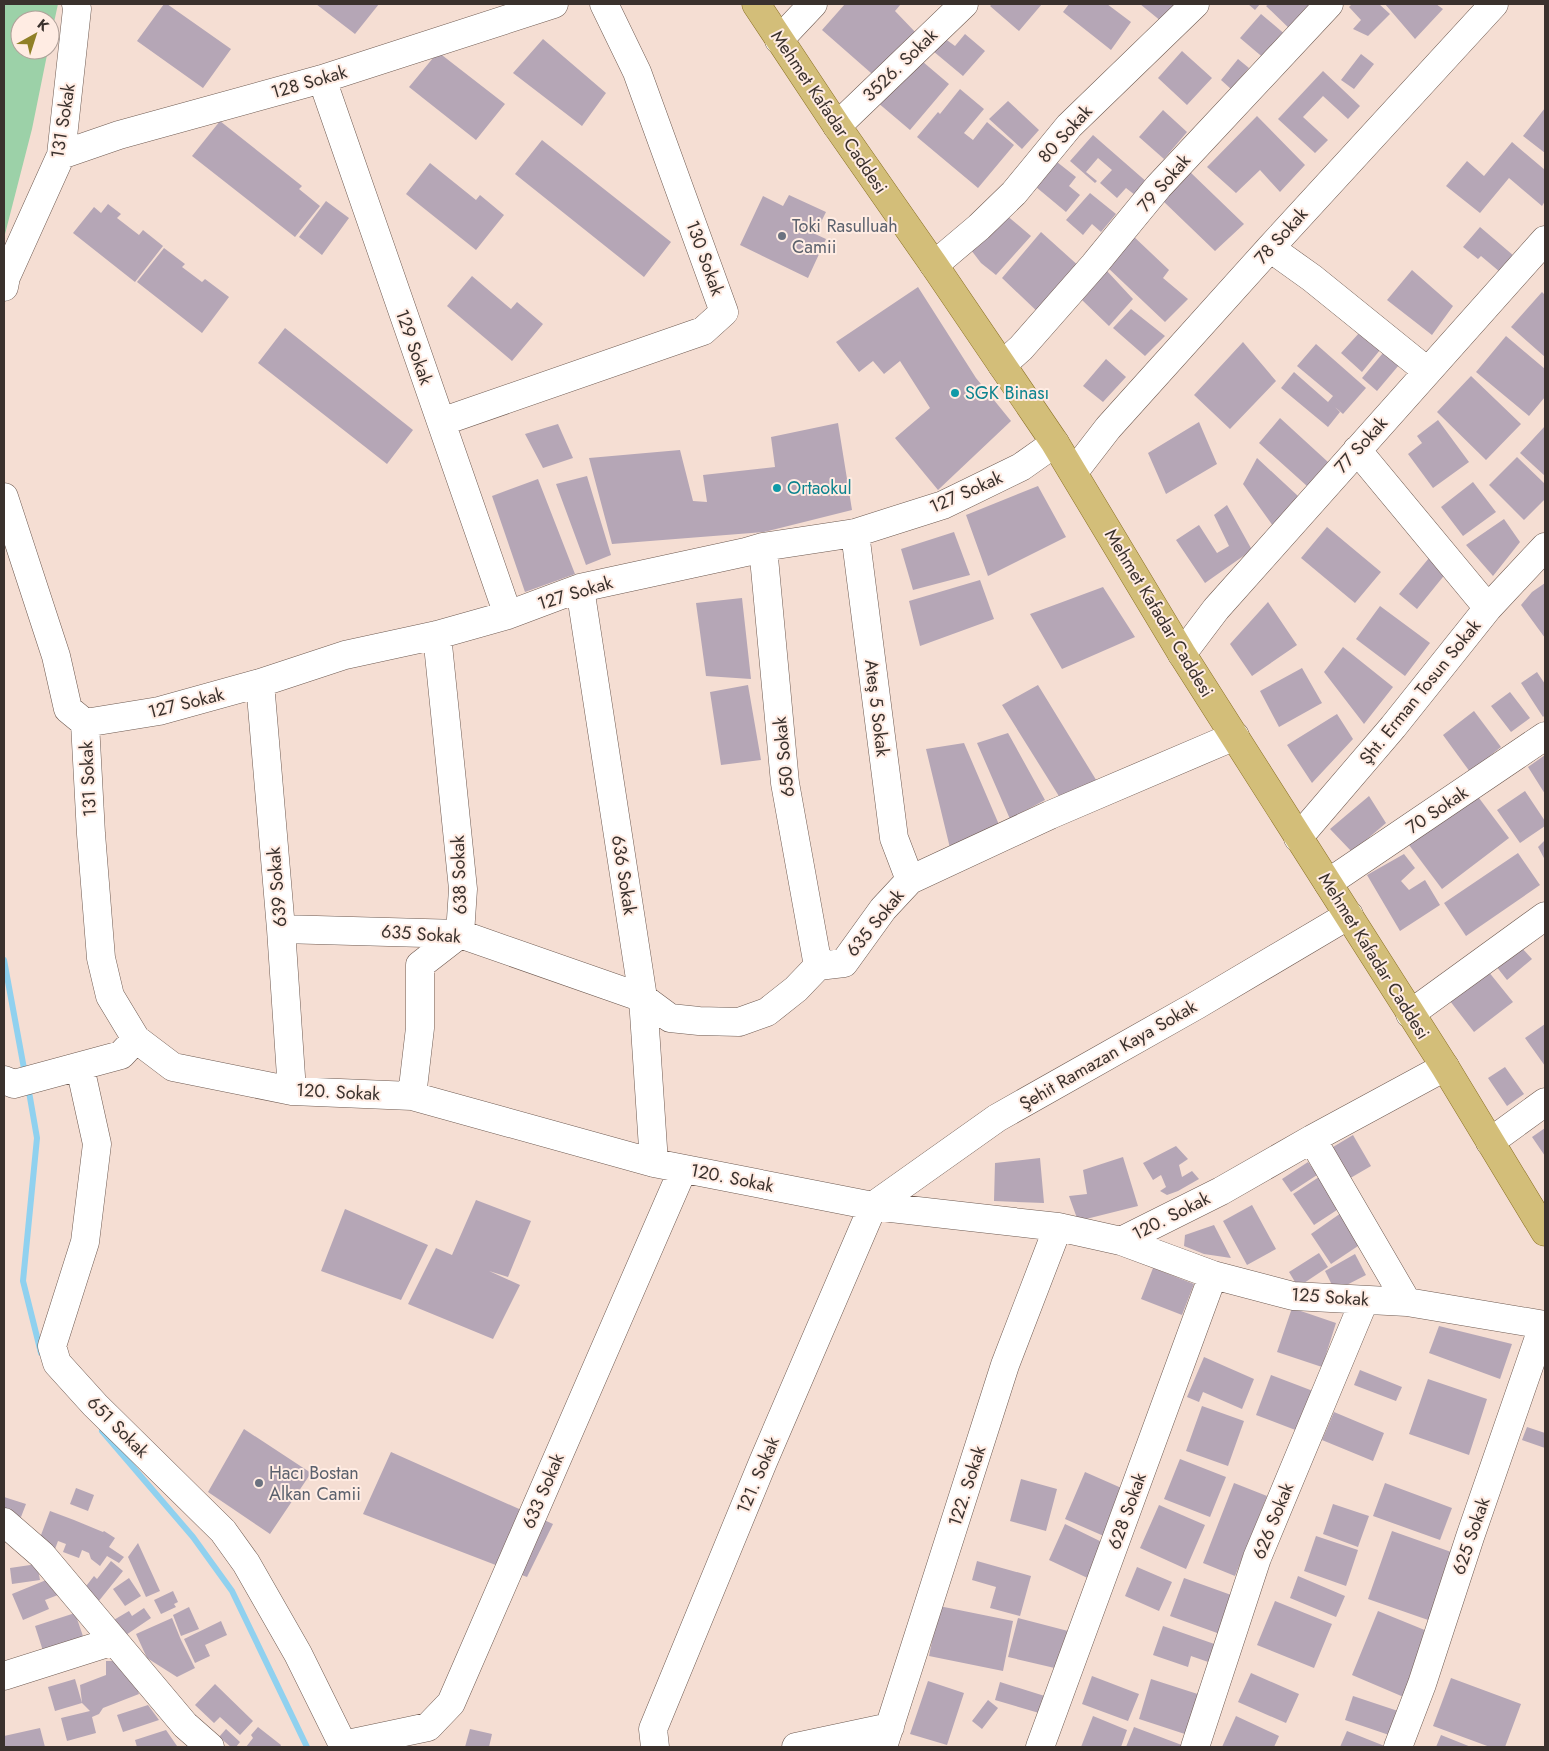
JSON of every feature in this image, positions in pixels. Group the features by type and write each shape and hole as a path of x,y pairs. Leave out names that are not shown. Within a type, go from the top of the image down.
{"main road":[{"name":"Mehmet Kafadar Caddesi","path":"756,4 837,126 1074,472 1182,654 1298,838 1349,914 1545,1232"}],"street":[{"name":"131 Sokak","path":"4,287 6,277 61,155 76,4"},
{"name":"128 Sokak","path":"61,155 119,135 322,79 554,4"},
{"name":"130 Sokak","path":"441,422 703,331 724,312 637,72 604,4"},
{"path":"779,40 813,4"},
{"name":"3526. Sokak","path":"837,126 964,4"},
{"name":"80 Sokak","path":"934,265 979,227 1014,193 1069,126 1195,4"},
{"name":"79 Sokak","path":"1002,365 1021,348 1094,265 1158,187 1329,4"},
{"name":"78 Sokak","path":"1074,472 1108,428 1494,4"},
{"name":"129 Sokak","path":"322,79 508,615"},
{"name":"77 Sokak","path":"1182,654 1216,609 1545,240"},
{"path":"1270,248 1312,278 1428,372"},
{"name":"127 Sokak","path":"86,723 159,711 260,683 345,655 437,635 508,615 580,588 763,547 855,533 943,505 1021,467 1055,443"},
{"path":"1357,450 1488,608"},
{"name":"131 Sokak","path":"4,497 56,656 68,709 86,723 91,834 101,958 110,996 136,1039"},
{"name":"Ateş 5 Sokak","path":"855,533 894,838 910,880"},
{"name":"650 Sokak","path":"763,547 786,782 818,966"},
{"name":"Şht. Erman Tosun Sokak","path":"1298,838 1393,727 1488,608 1545,547"},
{"name":"636 Sokak","path":"580,588 643,998 654,1163"},
{"name":"638 Sokak","path":"412,1096 420,1028 420,965 460,934 463,889 437,635"},
{"name":"639 Sokak","path":"260,683 281,929 292,1091"},
{"name":"635 Sokak","path":"281,929 460,934 643,998 670,1018 739,1022 766,1012 796,989 818,966 844,963 883,909 910,880 1050,815 1234,736"},
{"name":"70 Sokak","path":"1328,883 1545,736"},
{"name":"Şehit Ramazan Kaya Sokak","path":"873,1206 997,1118 1197,1005 1349,914"},
{"path":"1410,1014 1545,916"},
{"path":"9,1082 80,1067 122,1054 136,1039"},
{"name":"120. Sokak","path":"136,1039 173,1067 292,1091 412,1096 654,1163 683,1169 873,1206 1058,1227 1121,1241 1221,1191 1445,1067"},
{"name":"651 Sokak","path":"80,1067 97,1144 85,1242 52,1346 57,1363 95,1405 223,1531 246,1563 298,1654 343,1746"},
{"path":"1490,1142 1545,1102"},
{"path":"1312,1139 1406,1302"},
{"name":"633 Sokak","path":"343,1746 428,1727 451,1703 683,1169"},
{"name":"121. Sokak","path":"655,1747 653,1729 763,1462 873,1206"},
{"name":"122. Sokak","path":"887,1737 1005,1365 1058,1227"},
{"name":"125 Sokak","path":"1121,1241 1213,1275 1293,1296 1406,1302 1544,1325"},
{"name":"628 Sokak","path":"1040,1747 1213,1275"},
{"name":"626 Sokak","path":"1195,1747 1257,1558 1364,1300"},
{"name":"625 Sokak","path":"1398,1747 1422,1684 1470,1537 1544,1325"},
{"path":"4,1522 42,1555 186,1725 210,1747"},
{"path":"4,1676 114,1641"},
{"path":"796,1747 887,1737"}],"green space":[{"path":"4,4 58,4 57,10 10,10 10,60 46,60 32,129 4,238"}],"building":[{"path":"164,4 167,4 231,49 203,88 137,41"},
{"path":"316,4 379,4 355,34"},
{"path":"845,4 901,4 895,11 918,35 879,80 822,30"},
{"path":"992,4 1042,4 1019,31 990,6"},
{"path":"1069,4 1107,4 1131,22 1111,50 1063,12"},
{"path":"1140,4 1186,4 1167,26"},
{"path":"1248,4 1260,4 1255,10"},
{"path":"1269,4 1311,4 1293,32 1266,6"},
{"path":"1352,4 1379,4 1390,14 1368,36 1353,29 1361,20 1349,7"},
{"path":"1385,4 1436,4 1443,9 1415,39"},
{"path":"1261,14 1287,36 1266,60 1240,38"},
{"path":"965,34 985,51 963,76 933,51 944,38 955,46"},
{"path":"543,39 606,93 582,126 513,73"},
{"path":"1182,51 1212,78 1187,105 1158,78"},
{"path":"438,52 505,104 476,140 409,87"},
{"path":"1361,54 1374,64 1354,89 1341,80"},
{"path":"916,56 949,84 910,130 877,102"},
{"path":"1238,59 1249,68 1231,89 1221,80"},
{"path":"1323,71 1360,106 1348,119 1323,96 1303,117 1328,140 1315,153 1278,119"},
{"path":"960,89 984,109 964,133 973,140 987,122 1014,145 978,188 917,137 938,112 940,114"},
{"path":"1008,101 1039,130 1022,149 989,119"},
{"path":"1545,108 1545,153 1523,136"},
{"path":"1163,110 1187,132 1164,159 1139,137"},
{"path":"1257,116 1305,165 1280,192 1260,170 1236,193 1207,167"},
{"path":"220,121 302,186 299,189 320,206 295,237 192,156"},
{"path":"1093,135 1148,183 1135,195 1126,188 1117,198 1100,183 1112,170 1098,158 1086,172 1097,181 1095,183 1070,161"},
{"path":"542,140 671,242 644,277 515,174"},
{"path":"1512,142 1545,170 1545,201 1542,206 1509,178 1480,213 1446,186 1467,161 1484,176"},
{"path":"1057,162 1076,177 1069,186 1080,195 1066,212 1036,187"},
{"path":"430,163 476,200 480,195 504,215 476,250 406,194"},
{"path":"1189,171 1244,224 1215,251 1162,200"},
{"path":"1090,193 1116,214 1101,232 1092,224 1083,235 1066,220"},
{"name":"Toki Rasulluah Camii","path":"789,195 826,212 815,234 826,239 808,278 740,245 763,196 783,206"},
{"path":"326,201 349,218 322,255 299,237"},
{"path":"108,204 121,214 117,218 139,235 143,230 163,246 135,282 73,233 94,207 101,213"},
{"path":"1005,214 1031,236 996,275 981,263 971,250"},
{"path":"1480,227 1514,256 1500,272 1481,256 1478,259 1463,247"},
{"path":"1041,232 1081,268 1042,316 1002,278"},
{"path":"1131,234 1169,270 1163,278 1188,299 1165,322 1106,266"},
{"path":"164,248 185,264 182,267 202,282 205,279 229,297 202,333 137,282"},
{"path":"1412,270 1453,306 1432,335 1387,300"},
{"path":"1107,271 1133,299 1109,326 1082,300"},
{"path":"472,276 511,309 517,302 543,324 512,361 447,306"},
{"name":"SGK Binası","path":"918,287 976,378 1011,421 938,490 895,438 930,408 900,361 884,374 873,361 859,372 836,342"},
{"path":"1542,292 1545,295 1545,357 1511,327"},
{"path":"1131,309 1165,336 1145,356 1113,328"},
{"path":"285,328 413,430 387,464 258,363"},
{"path":"1360,332 1380,350 1362,372 1341,353"},
{"path":"1506,336 1545,369 1545,397 1529,416 1476,372"},
{"path":"1243,342 1276,381 1230,429 1194,395"},
{"path":"1316,344 1366,388 1343,414 1335,407 1340,412 1328,427 1281,388 1294,372 1328,402 1333,396 1297,366"},
{"path":"1383,353 1399,365 1377,391 1362,378"},
{"path":"1106,359 1126,377 1103,402 1083,386"},
{"path":"1471,376 1521,424 1486,460 1437,412"},
{"path":"1280,418 1328,462 1307,486 1259,443"},
{"path":"1438,420 1469,462 1433,488 1408,454 1422,443 1417,436"},
{"path":"1199,422 1217,464 1166,494 1148,453"},
{"name":"Ortaokul","path":"838,423 852,510 764,532 612,544 589,458 680,450 693,501 707,502 703,475 775,467 771,437"},
{"path":"558,424 573,458 543,468 525,434"},
{"path":"1545,426 1545,476 1520,453"},
{"path":"1517,457 1545,484 1545,499 1524,520 1489,485"},
{"path":"1257,458 1298,496 1273,526 1243,484"},
{"path":"587,476 611,555 586,565 556,484"},
{"path":"538,479 575,574 525,592 492,496"},
{"path":"1473,482 1496,512 1463,536 1441,507"},
{"path":"1038,486 1066,537 988,576 966,515"},
{"path":"1227,505 1252,550 1205,583 1176,540 1199,525 1217,553 1229,546 1214,515"},
{"path":"1504,519 1520,542 1493,576 1466,545"},
{"path":"1327,527 1381,572 1355,603 1301,558"},
{"path":"954,532 970,575 913,590 901,549"},
{"path":"1434,552 1451,567 1417,609 1399,594"},
{"path":"980,580 994,619 920,646 909,601"},
{"path":"1545,583 1545,638 1521,605 1532,592"},
{"path":"1103,587 1135,637 1062,669 1030,614"},
{"path":"742,598 751,679 706,676 696,603"},
{"path":"1268,602 1297,645 1252,676 1230,644"},
{"path":"1380,606 1430,643 1405,676 1356,639"},
{"path":"1343,647 1393,687 1364,724 1324,672"},
{"path":"1302,668 1322,703 1279,727 1260,691"},
{"path":"1537,672 1545,684 1545,715 1543,717 1521,683"},
{"path":"748,685 761,760 721,765 710,692"},
{"path":"1038,685 1098,783 1062,801 1002,705"},
{"path":"1510,692 1530,718 1511,732 1491,706"},
{"path":"1474,711 1501,747 1470,772 1443,735"},
{"path":"1337,714 1353,739 1312,783 1287,745"},
{"path":"1008,733 1045,800 1010,819 977,743"},
{"path":"964,743 1000,827 950,848 926,749"},
{"path":"1545,755 1545,794 1528,767"},
{"path":"1525,791 1545,821 1545,826 1520,843 1497,810"},
{"path":"1476,794 1509,838 1442,889 1409,845"},
{"path":"1369,796 1386,823 1352,852 1330,829"},
{"path":"1545,840 1545,860 1538,847"},
{"path":"1518,853 1540,885 1466,936 1444,903"},
{"path":"1404,854 1415,868 1401,881 1409,890 1425,880 1440,905 1400,931 1367,875"},
{"path":"1520,946 1532,959 1507,980 1496,966"},
{"path":"1488,971 1513,1002 1474,1032 1450,1001"},
{"path":"1545,1024 1545,1066 1525,1038"},
{"path":"1505,1067 1524,1094 1507,1106 1488,1078"},
{"path":"1545,1128 1545,1156 1532,1137"},
{"path":"1353,1135 1371,1166 1347,1180 1328,1150"},
{"path":"1176,1146 1188,1159 1179,1165 1182,1177 1192,1171 1199,1179 1167,1195 1160,1191 1166,1187 1161,1175 1153,1180 1143,1163"},
{"path":"1123,1157 1138,1206 1078,1221 1069,1196 1087,1194 1083,1170"},
{"path":"1040,1158 1044,1203 994,1201 995,1163"},
{"path":"1308,1162 1317,1175 1291,1192 1282,1179"},
{"path":"1319,1177 1340,1208 1314,1225 1293,1194"},
{"path":"476,1200 531,1221 508,1277 489,1271 520,1285 493,1339 408,1304 436,1248 452,1255"},
{"path":"1252,1205 1276,1249 1247,1265 1223,1221"},
{"path":"345,1209 428,1245 401,1300 321,1271"},
{"path":"1341,1213 1361,1244 1331,1264 1311,1234"},
{"path":"1214,1225 1231,1258 1204,1254 1184,1246 1185,1235"},
{"path":"1319,1253 1328,1267 1298,1287 1289,1272"},
{"path":"1355,1254 1366,1275 1335,1291 1325,1271"},
{"path":"1153,1268 1194,1284 1182,1315 1141,1299"},
{"path":"1292,1308 1336,1323 1322,1367 1277,1352"},
{"path":"1439,1326 1512,1344 1500,1379 1429,1353"},
{"path":"1204,1357 1254,1379 1242,1409 1203,1392 1199,1402 1187,1397"},
{"path":"1360,1370 1402,1387 1396,1401 1354,1385"},
{"path":"1271,1375 1313,1391 1298,1431 1256,1415"},
{"path":"1428,1379 1487,1399 1469,1455 1409,1434"},
{"path":"1202,1406 1244,1421 1228,1466 1186,1451"},
{"path":"1334,1412 1384,1433 1373,1461 1322,1440"},
{"path":"1527,1427 1545,1433 1545,1448 1522,1440"},
{"name":"Hacı Bostan Alkan Camii","path":"244,1429 311,1473 270,1534 208,1492"},
{"path":"391,1452 553,1524 527,1577 363,1514"},
{"path":"1180,1459 1226,1477 1210,1517 1164,1499"},
{"path":"1085,1472 1126,1490 1106,1537 1065,1519"},
{"path":"1021,1479 1057,1489 1046,1531 1010,1521"},
{"path":"1234,1483 1267,1496 1235,1576 1203,1563"},
{"path":"1385,1483 1452,1508 1440,1540 1373,1516"},
{"path":"76,1488 94,1495 88,1511 70,1504"},
{"path":"4,1497 26,1504 21,1517 4,1512"},
{"path":"1333,1504 1369,1516 1358,1547 1323,1534"},
{"path":"1159,1505 1205,1525 1186,1569 1140,1548"},
{"path":"50,1511 104,1531 115,1538 109,1547 124,1557 119,1563 107,1556 100,1566 91,1559 89,1553 82,1550 79,1558 63,1552 66,1544 58,1541 55,1549 38,1543"},
{"path":"1065,1524 1110,1546 1094,1581 1049,1560"},
{"path":"1392,1531 1454,1553 1431,1621 1368,1599"},
{"path":"1316,1536 1358,1550 1346,1586 1304,1571"},
{"path":"138,1543 160,1591 146,1597 128,1557"},
{"path":"111,1561 123,1571 98,1602 83,1590 94,1576 97,1579"},
{"path":"977,1561 1031,1576 1020,1616 990,1608 996,1587 972,1580"},
{"path":"37,1564 40,1580 12,1584 10,1568"},
{"path":"1137,1567 1172,1582 1159,1611 1125,1596"},
{"path":"56,1576 63,1593 45,1600 49,1609 23,1620 12,1594"},
{"path":"1298,1576 1345,1596 1336,1617 1290,1598"},
{"path":"129,1578 141,1596 125,1606 113,1589"},
{"path":"1184,1578 1234,1596 1220,1634 1170,1616"},
{"path":"173,1591 178,1602 174,1604 176,1607 161,1614 154,1600"},
{"path":"1275,1601 1332,1624 1314,1668 1257,1645"},
{"path":"939,1606 1013,1621 1003,1671 929,1656"},
{"path":"189,1607 199,1629 181,1636 173,1615"},
{"path":"144,1608 151,1618 123,1637 112,1621 129,1611 132,1616"},
{"path":"1378,1611 1432,1633 1406,1698 1352,1675"},
{"path":"75,1613 85,1642 44,1654 35,1626"},
{"path":"172,1618 195,1668 177,1677 147,1658 136,1634"},
{"path":"1018,1618 1068,1631 1059,1669 1008,1657"},
{"path":"221,1621 227,1635 205,1645 210,1656 195,1663 184,1639"},
{"path":"1163,1626 1220,1646 1214,1664 1191,1656 1188,1667 1153,1655"},
{"path":"106,1661 117,1661 133,1677 139,1694 103,1708 99,1714 92,1717 96,1733 67,1741 61,1718 90,1711 82,1703 80,1685 106,1675"},
{"path":"1251,1673 1299,1694 1286,1723 1238,1702"},
{"path":"1092,1676 1139,1694 1128,1721 1082,1704"},
{"path":"1451,1678 1521,1704 1505,1747 1490,1747 1433,1726"},
{"path":"75,1679 82,1703 55,1711 48,1687"},
{"path":"1151,1679 1207,1697 1194,1737 1139,1719"},
{"path":"928,1681 964,1693 947,1745 910,1734"},
{"path":"1000,1682 1051,1698 1046,1715 995,1700"},
{"path":"215,1684 253,1721 240,1735 220,1717 214,1723 195,1705"},
{"path":"1353,1696 1404,1713 1395,1737 1345,1720"},
{"path":"988,1700 998,1708 982,1729 972,1721"},
{"path":"148,1705 159,1720 123,1732 117,1715"},
{"path":"1093,1716 1127,1730 1121,1747 1081,1747"},
{"path":"1236,1716 1279,1736 1274,1747 1222,1747"},
{"path":"258,1727 281,1745 280,1747 246,1747 253,1738 251,1735"},
{"path":"1134,1727 1187,1747 1126,1747"},
{"path":"40,1728 45,1747 4,1747 4,1736"},
{"path":"226,1729 240,1742 236,1747 231,1747 219,1737"},
{"path":"470,1729 492,1734 489,1747 465,1747"},
{"path":"166,1730 177,1746 137,1747 135,1740"},
{"path":"1347,1731 1387,1747 1340,1747"},
{"path":"1441,1735 1471,1747 1436,1747"}],"waterway":[{"path":"4,960 25,1074"},
{"path":"28,1086 37,1138 23,1281 41,1353"},
{"path":"102,1431 193,1537 232,1591 307,1747"}],"place":[{"name":"Toki Rasulluah Camii","path":"782,236"},
{"name":"SGK Binası","path":"955,393"},
{"name":"Ortaokul","path":"777,488"},
{"name":"Hacı Bostan Alkan Camii","path":"259,1483"}]}
